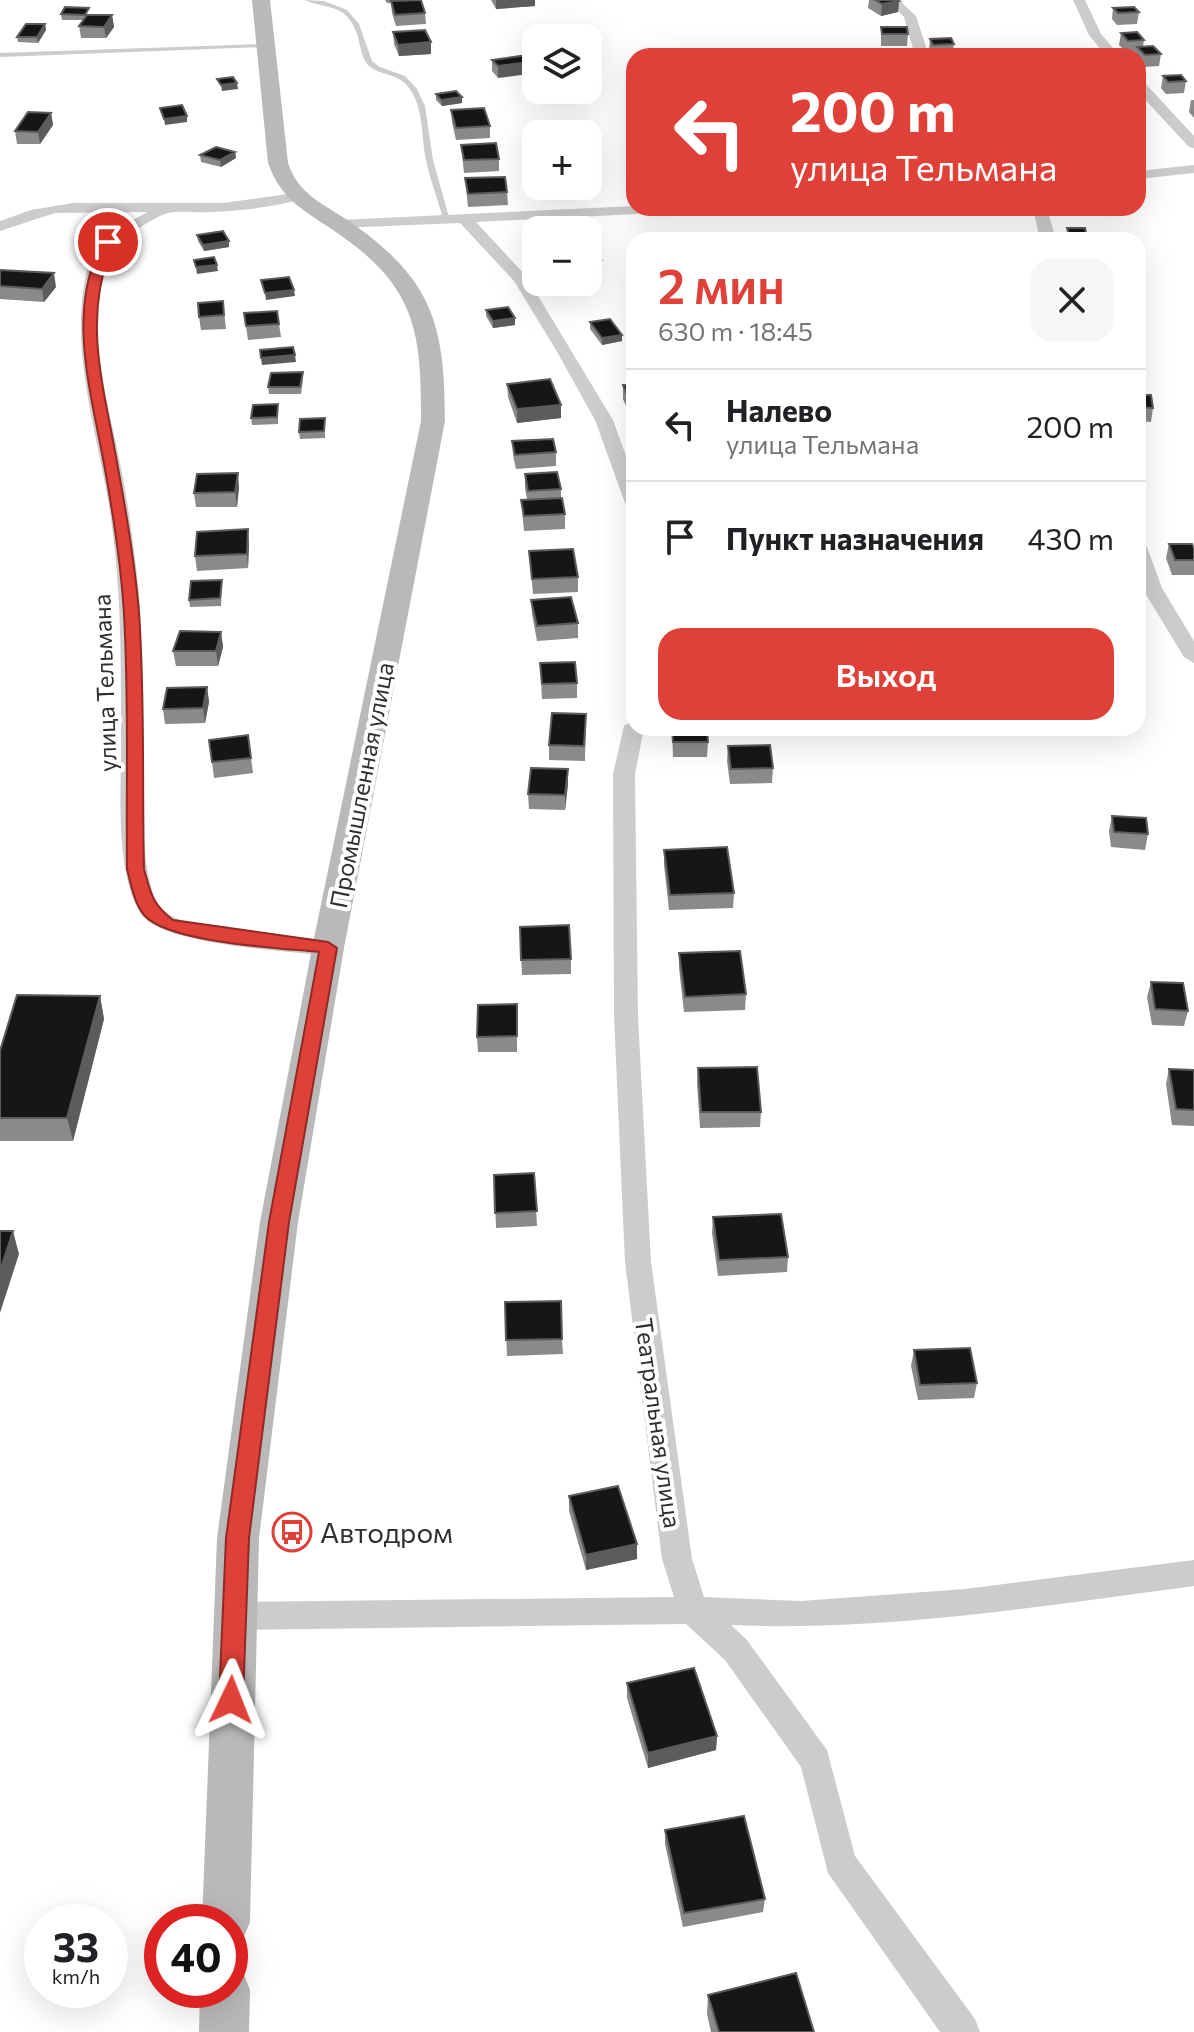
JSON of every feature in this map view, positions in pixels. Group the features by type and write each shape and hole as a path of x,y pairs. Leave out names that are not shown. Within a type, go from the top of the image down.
{"street":[{"path":"261,0 278,163 284,184 295,197"},
{"path":"892,0 910,16 920,48"},
{"path":"1079,0 1095,35 1106,48"},
{"path":"1146,93 1194,144"},
{"path":"1146,174 1194,169"},
{"path":"0,227 37,211 73,205 165,208 244,206 295,197"},
{"name":"Промышленная улица","path":"227,1904 238,1538 279,1222 328,948 433,421 434,372 428,326 417,298 399,275 339,224 295,197"},
{"name":"улица Тельмана","path":"165,208 108,242 102,251 94,272 90,321 93,380 112,467 131,613 135,869 151,912 168,925 328,948"},
{"path":"339,224 626,210"},
{"path":"456,218 520,279 604,420 626,481"},
{"path":"1146,570 1152,588 1194,657"},
{"name":"Театральная улица","path":"632,736 624,774 626,1017 638,1262 677,1559 693,1610 736,1650 816,1761 840,1862 962,2032"},
{"path":"235,1616 693,1610 801,1615 965,1602 1194,1573"},
{"path":"224,2032 225,2008"}],"lane":[{"path":"307,0 347,9 353,17 369,62 374,68 400,76 419,98 426,122 428,152 456,218"},
{"path":"0,55 264,45"}],"building":[{"path":"421,0 425,13 395,15 391,1"},
{"path":"875,0 897,0 899,1 882,4"},
{"path":"65,7 89,8 85,15 61,14"},
{"path":"1134,7 1139,12 1118,13 1113,8"},
{"path":"87,15 112,15 104,27 79,26"},
{"path":"26,24 45,24 37,37 17,37"},
{"path":"881,27 907,27 908,34 882,34"},
{"path":"425,30 431,42 398,45 393,32"},
{"path":"1137,32 1144,40 1128,41 1121,33"},
{"path":"951,38 954,44 933,45 930,39"},
{"path":"1153,46 1161,54 1146,55 1146,48 1137,47"},
{"path":"522,56 522,63 498,66 492,60"},
{"path":"1181,75 1186,81 1168,82 1163,76"},
{"path":"233,77 237,83 221,85 217,79"},
{"path":"456,91 462,97 441,100 436,94"},
{"path":"182,105 187,116 164,119 160,108"},
{"path":"484,108 490,126 456,128 451,110"},
{"path":"28,112 51,113 38,132 15,131"},
{"path":"496,143 499,159 464,160 461,145"},
{"path":"216,147 235,152 220,160 200,155"},
{"path":"505,177 507,192 468,194 465,178"},
{"path":"1067,228 1085,228 1086,232 1068,232"},
{"path":"223,231 229,241 203,245 197,235"},
{"path":"214,257 217,265 196,267 194,260"},
{"path":"0,270 54,273 42,289 0,286"},
{"path":"289,277 294,290 265,293 261,280"},
{"path":"223,301 224,315 199,317 198,303"},
{"path":"508,307 515,318 493,321 486,310"},
{"path":"277,311 279,324 246,326 244,313"},
{"path":"610,319 622,335 602,338 590,322"},
{"path":"293,347 295,355 261,358 260,350"},
{"path":"303,372 300,387 268,387 271,373"},
{"path":"550,379 561,405 517,409 507,384"},
{"path":"1146,395 1151,395 1153,408 1146,408"},
{"path":"278,404 277,417 251,418 253,405"},
{"path":"325,418 324,431 299,432 300,419"},
{"path":"553,439 556,452 515,455 512,441"},
{"path":"557,472 561,489 528,491 525,474"},
{"path":"238,473 235,492 194,493 197,474"},
{"path":"562,498 565,514 524,516 521,500"},
{"path":"248,529 247,554 195,556 197,532"},
{"path":"1169,544 1192,544 1194,560 1175,560"},
{"path":"573,549 578,577 532,579 529,551"},
{"path":"222,580 220,598 189,600 191,581"},
{"path":"571,597 578,623 537,626 531,600"},
{"path":"180,631 221,632 216,651 173,651"},
{"path":"575,662 577,683 542,684 540,663"},
{"path":"207,687 203,708 163,709 167,688"},
{"path":"552,713 586,714 584,746 549,745"},
{"path":"248,735 251,758 212,762 209,740"},
{"path":"673,736 708,736 708,742 673,742"},
{"path":"770,745 773,768 731,769 728,746"},
{"path":"531,768 568,769 565,795 528,794"},
{"path":"1112,816 1146,818 1148,834 1114,832"},
{"path":"727,847 734,893 670,895 664,850"},
{"path":"569,925 571,959 521,960 520,927"},
{"path":"740,951 746,994 685,997 679,953"},
{"path":"1151,982 1183,983 1188,1011 1155,1009"},
{"path":"17,995 100,996 67,1118 0,1118 0,1051"},
{"path":"517,1004 517,1036 477,1037 478,1005"},
{"path":"757,1067 761,1112 701,1112 698,1068"},
{"path":"1169,1069 1194,1070 1194,1110 1176,1109"},
{"path":"534,1173 537,1211 495,1213 494,1175"},
{"path":"781,1214 788,1257 719,1260 713,1217"},
{"path":"0,1231 13,1231 0,1271"},
{"path":"561,1301 562,1339 506,1340 505,1302"},
{"path":"970,1348 977,1383 920,1385 914,1350"},
{"path":"618,1486 637,1544 586,1555 569,1496"},
{"path":"694,1668 717,1736 648,1753 627,1683"},
{"path":"744,1816 765,1899 684,1913 665,1830"},
{"path":"796,1973 814,2032 719,2032 708,1995"}],"place":[{"name":"Автодром","path":"292,1532"}],"route":[{"path":"108,242 94,272 90,321 93,380 112,467 131,613 135,869 143,898 151,912 168,925 328,948 279,1222 238,1538 231,1700"}]}
